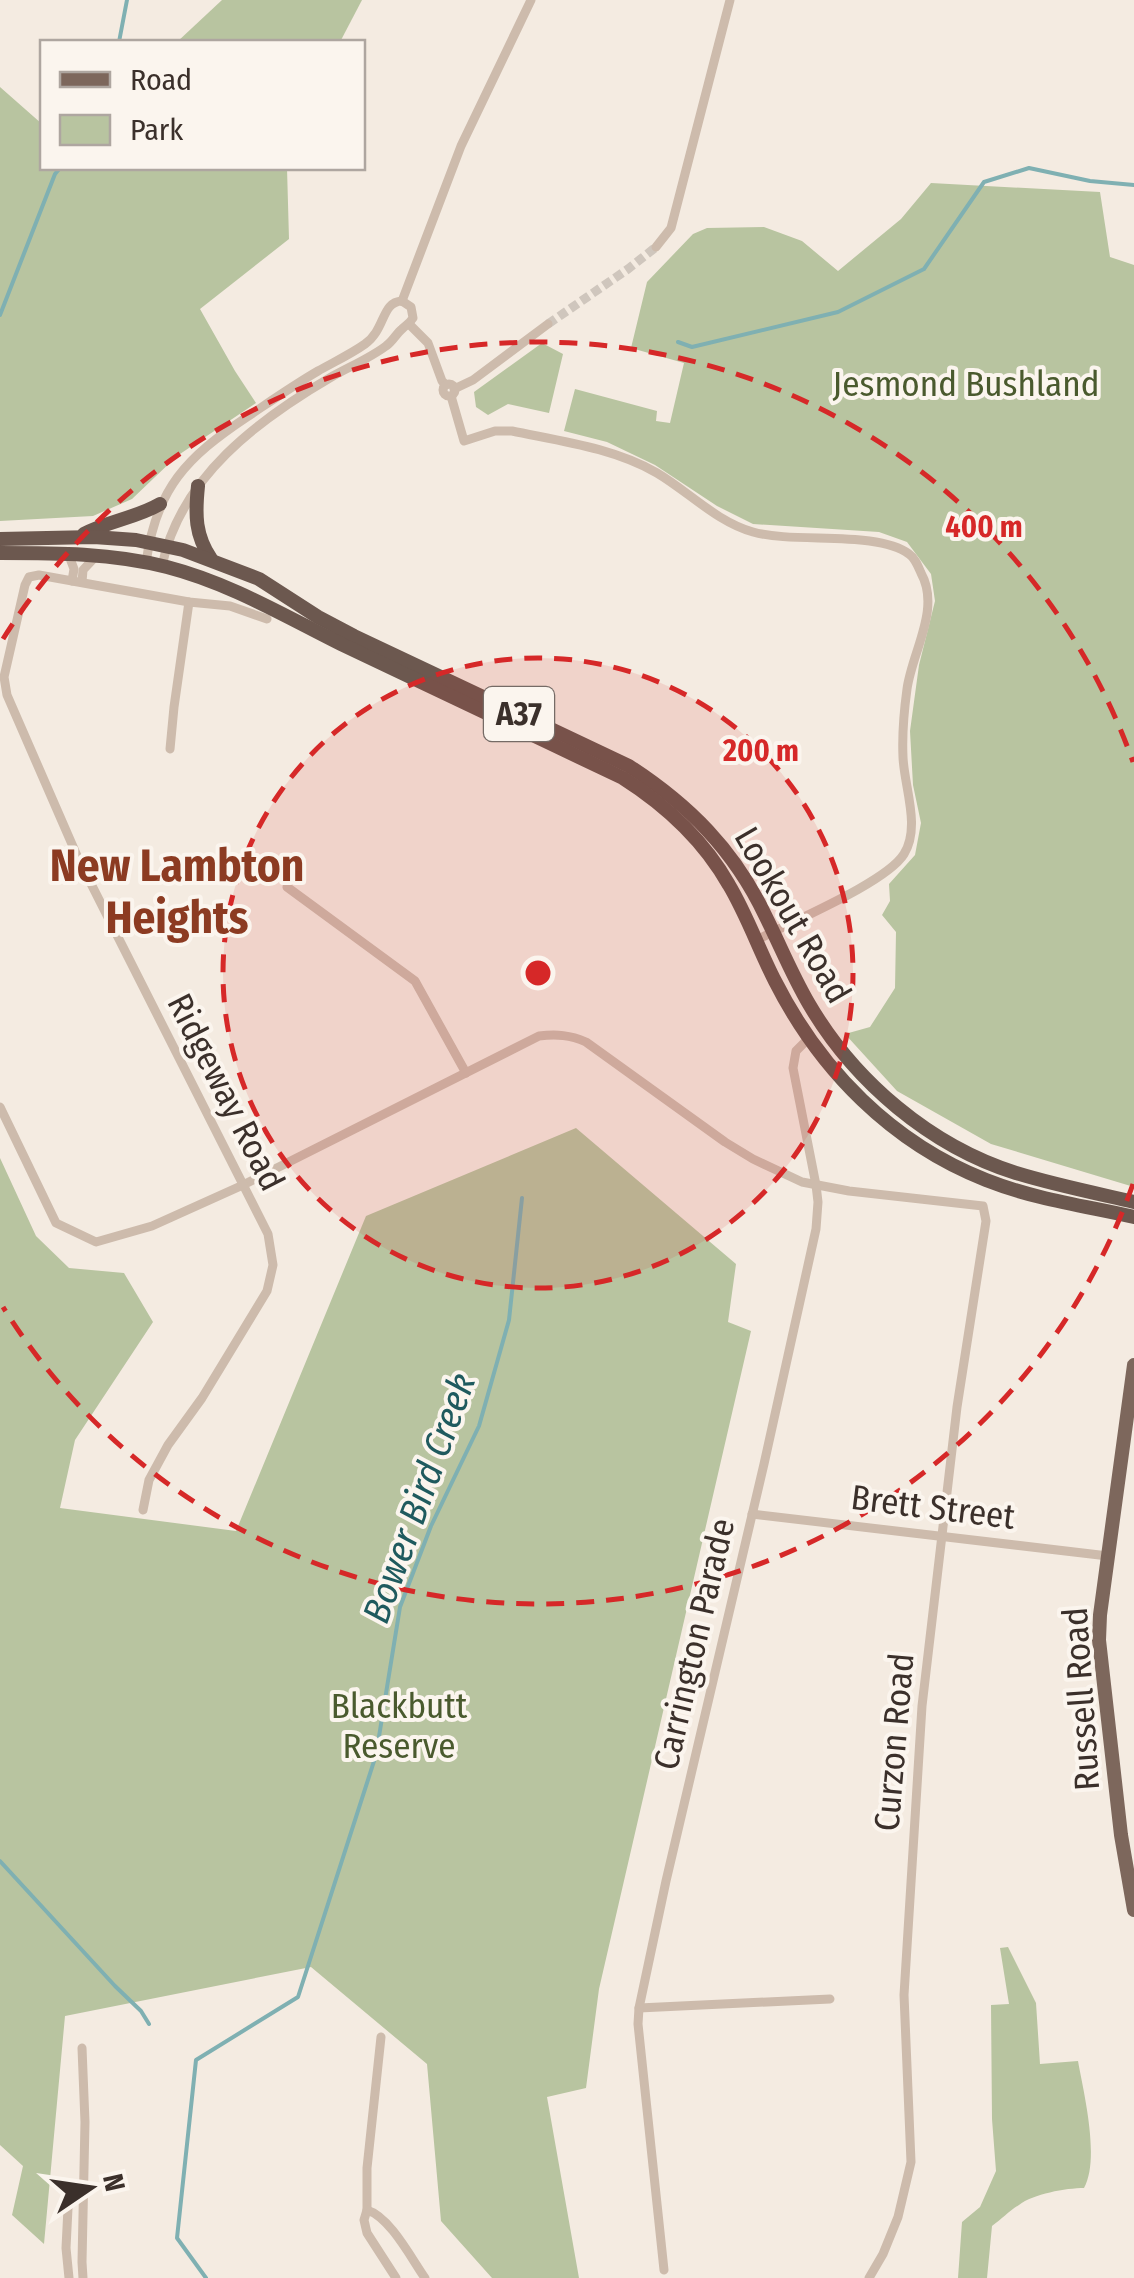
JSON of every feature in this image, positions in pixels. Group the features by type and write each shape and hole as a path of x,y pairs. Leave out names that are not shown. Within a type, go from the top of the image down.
{"highway":[{"path":"198,486 196,528 211,559"},
{"path":"79,537 160,504"},
{"name":"Lookout Road","path":"0,539 79,537 149,543 211,559 259,579 354,636 629,766 692,812 719,842 746,879 810,1006 833,1041 891,1102 933,1133 1013,1172 1134,1202"},
{"name":"Lookout Road","path":"0,553 68,552 154,564 232,588 623,778 656,799 707,850 730,886 775,983 808,1039 845,1085 916,1144 950,1165 1012,1189 1128,1216"}],"main road":[{"path":"1128,1216 1134,1226"},
{"name":"Russell Road","path":"1134,1364 1099,1640 1121,1836 1134,1910"}],"street":[{"path":"402,300 461,146 531,0"},
{"path":"656,247 671,228 730,0"},
{"path":"402,300 410,304 413,318 390,343 266,419 213,466 154,564 149,543 160,504 202,450 298,383 361,347 371,339 390,304 402,300"},
{"path":"386,316 391,326 406,326 428,344 442,381 450,390 464,441 495,431 512,432 615,455 656,472 715,514 752,532 882,542 912,555 927,583 929,600 907,686 902,740 911,828 904,855 880,877 756,941"},
{"path":"450,390 473,380 548,324"},
{"path":"68,552 77,581"},
{"path":"77,581 97,556"},
{"name":"Ridgeway Road","path":"143,1510 149,1480 168,1445 202,1398 267,1291 273,1265 268,1234 78,858 7,696 4,676 29,577 39,575 230,606 267,619"},
{"path":"170,750 189,602"},
{"path":"287,887 415,981 466,1074"},
{"path":"0,1107 56,1224 96,1242 152,1226 243,1185 539,1036 572,1036 586,1042 753,1159 802,1182 816,1184"},
{"name":"Carrington Parade","path":"664,2270 638,2024 666,1881 816,1229 816,1184 793,1068 796,1051 808,1039"},
{"name":"Curzon Road","path":"816,1184 983,1206 986,1221 957,1407 922,1706 904,1995 911,2162 898,2217 869,2278"},
{"name":"Brett Street","path":"752,1514 1108,1556"},
{"path":"640,2008 830,1999"},
{"path":"381,2037 364,2220 367,2233 396,2278"},
{"path":"82,2048 83,2278"},
{"path":"68,2208 68,2278"},
{"path":"367,2210 377,2213 387,2224 425,2278"}],"green space":[{"path":"222,0 362,0 341,40 179,40"},
{"path":"0,87 40,122 40,170 287,170 289,239 200,309 256,403 177,456 132,499 93,516 0,521"},
{"name":"Jesmond Bushland","path":"931,183 1100,192 1110,257 1134,265 1134,1187 991,1144 897,1091 845,1034 870,1027 895,988 896,932 882,915 890,901 889,884 915,855 921,823 913,785 910,731 919,665 935,601 931,574 907,542 879,532 753,524 717,506 655,465 607,442 564,431 575,389 657,411 656,421 670,423 684,363 631,348 647,282 693,234 707,228 764,227 802,241 838,271 901,219"},
{"path":"542,343 563,354 549,413 508,404 488,415 476,407 474,392"},
{"name":"Blackbutt Reserve","path":"576,1128 736,1264 728,1322 751,1331 599,1989 586,2088 547,2097 579,2278 492,2278 441,2221 427,2064 311,1967 65,2016 44,2244 12,2215 23,2166 0,2145 0,1158 36,1236 69,1268 124,1273 153,1322 75,1440 60,1508 236,1531 366,1216"},
{"path":"1008,1947 1036,2003 1040,2064 1078,2061 1089,2126 1089,2176 1084,2188 1041,2195 1012,2210 992,2226 987,2278 958,2278 962,2222 980,2207 996,2171 991,2005 1009,2004 1000,1948"}],"waterway":[{"path":"119,40 127,0"},
{"path":"678,342 692,347 838,312 924,269 984,182 1029,168 1090,181 1134,185"},
{"path":"0,315 58,170"},
{"name":"Bower Bird Creek","path":"206,2278 177,2238 196,2060 298,1997 376,1755 400,1607 431,1526 479,1426 509,1320 522,1198"},
{"path":"0,1861 149,2024"}],"tunnel":[{"path":"548,324 656,247"}],"district":[{"name":"New Lambton Heights","path":"177,892"}]}
